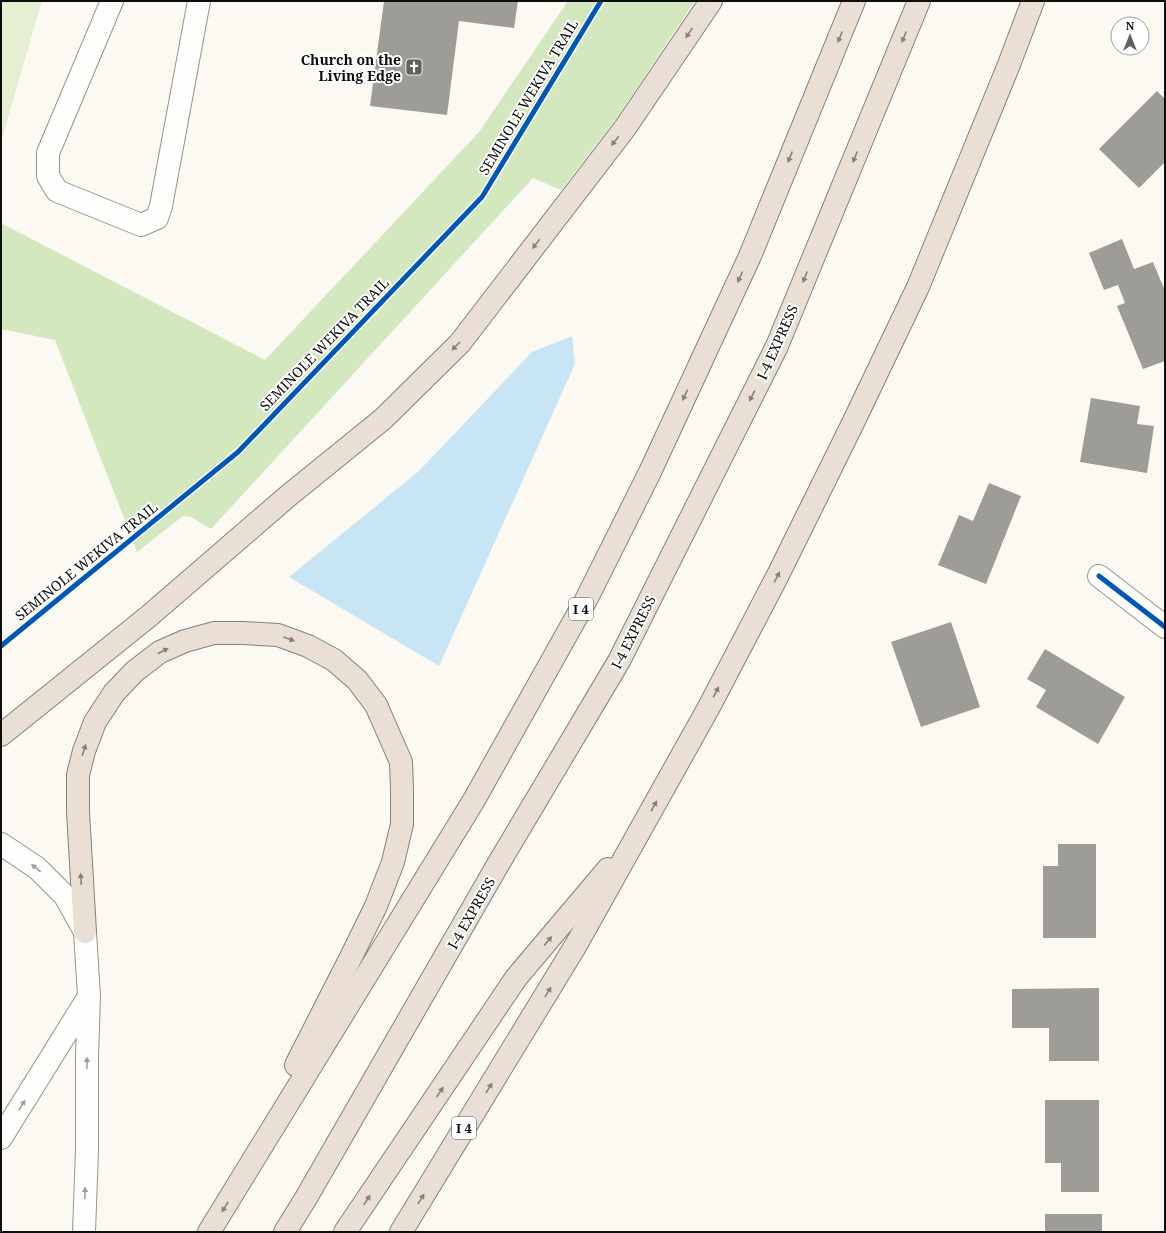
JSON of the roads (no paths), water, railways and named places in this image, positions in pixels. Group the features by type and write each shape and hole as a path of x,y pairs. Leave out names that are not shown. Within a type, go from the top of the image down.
{"highway":[{"path":"1,736 149,616 288,496 383,419 460,343 625,128 711,1"},
{"name":"I 4","path":"209,1232 474,800 587,598 650,472 750,256 854,1"},
{"name":"I-4 EXPRESS","path":"285,1232 500,861 619,661 777,346 919,1"},
{"name":"I 4","path":"401,1232 572,952 643,826 777,577 853,423 914,294 1008,67 1033,1"},
{"path":"85,932 78,812 78,775 84,751 95,722 114,693 135,670 160,652 185,641 214,632 243,632 278,635 308,646 334,660 357,680 376,705 401,762 402,824 393,862 376,906 296,1065 241,1181"},
{"path":"345,1232 516,978 643,826"}],"street":[{"path":"112,1 48,153 48,176 58,191 141,226 156,218 161,206 199,1"},
{"path":"1099,576 1165,627"},
{"path":"1,844 37,868 65,896 85,932 89,996 87,1057 87,1150 84,1232"},
{"path":"1,1138 89,996"}],"water":[{"path":"572,336 575,364 439,666 289,577 419,471 532,352"}],"place":[{"name":"Church on the Living Edge","path":"414,67"}]}
